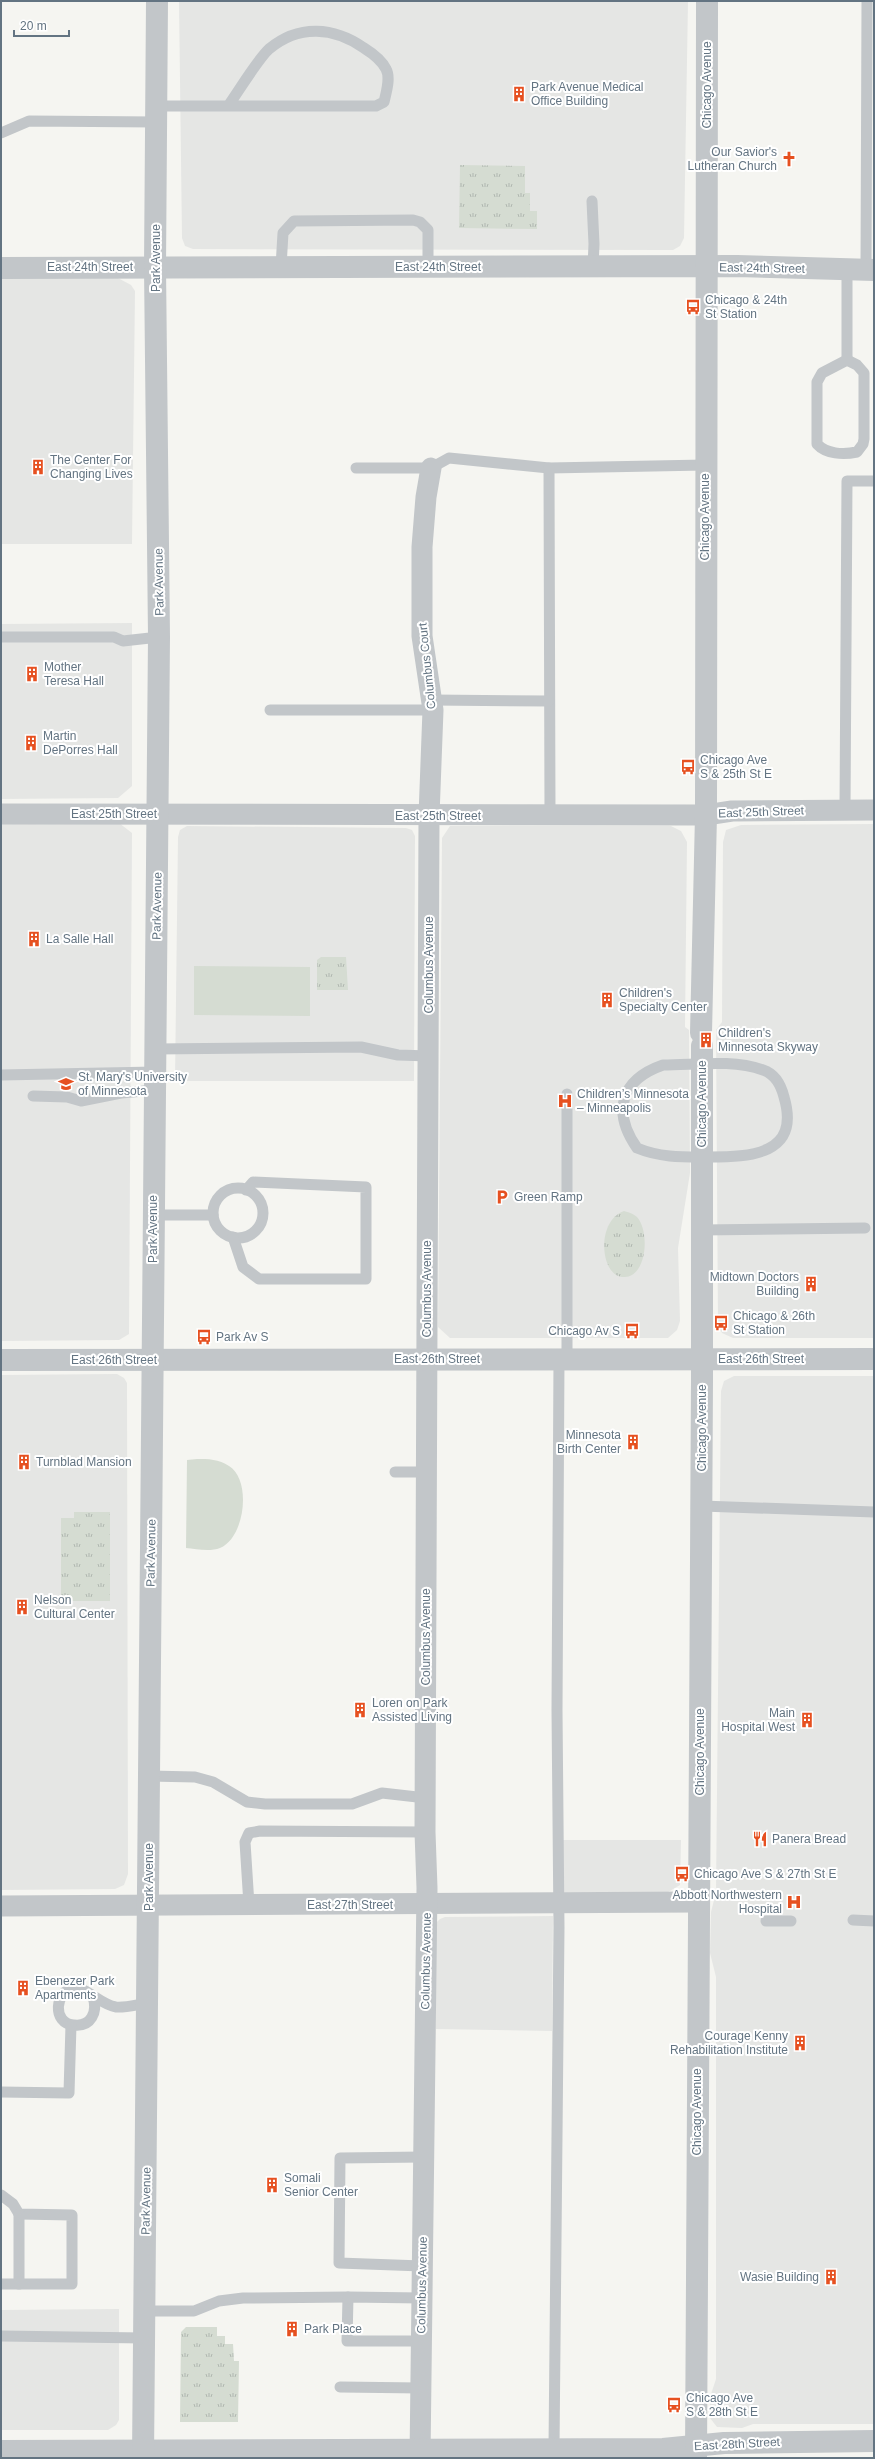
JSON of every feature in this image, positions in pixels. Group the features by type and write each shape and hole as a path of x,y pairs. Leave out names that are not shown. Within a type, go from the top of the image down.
{"street":[{"name":"Park Avenue","path":"143,2454 149,2003 153,1215 159,638 155,267 157,1"},
{"name":"Chicago Avenue","path":"696,2452 698,1902 702,1506 701,1048 706,815 705,466 707,1"},
{"name":"East 24th Street","path":"1,268 706,266 862,270"},
{"name":"Columbus Court","path":"429,816 432,705 422,636 422,562 426,497 431,468"},
{"name":"East 25th Street","path":"1,814 429,816 706,815 732,811 874,810"},
{"name":"Columbus Avenue","path":"420,2454 426,1905 425,1832 429,816"},
{"name":"East 26th Street","path":"1,1360 427,1358 874,1359"},
{"name":"East 27th Street","path":"1,1906 426,1905 698,1902"},
{"name":"East 28th Street","path":"1,2451 143,2454 420,2454 554,2448 663,2449 696,2452 724,2443 874,2441"}],"lane":[{"path":"847,360 862,270 867,1"},
{"path":"1,133 30,121 156,114 228,106 376,106 384,102 387,88 386,70 373,55 340,34 321,30 297,34 269,49 228,106"},
{"path":"592,201 594,244 593,267"},
{"path":"281,267 283,233 294,221 413,220 420,222 428,230 428,267"},
{"path":"847,360 857,365 864,373 864,439 863,444 857,452 844,454 828,451 817,444 817,382 822,373 847,360"},
{"path":"356,468 431,468 449,458 549,468 705,466"},
{"path":"549,468 550,815"},
{"path":"845,810 847,481 874,481"},
{"path":"1,637 114,636 123,641 159,638"},
{"path":"270,710 550,701"},
{"path":"155,1049 362,1047 398,1055 429,1056"},
{"path":"701,1048 743,1065 764,1070 780,1082 786,1105 786,1125 777,1144 761,1154 741,1158 666,1157 638,1148 623,1124 622,1110 624,1098 632,1085 652,1069 701,1048"},
{"path":"1,1076 155,1081"},
{"path":"33,1096 67,1097 81,1101 121,1093 155,1081"},
{"path":"554,2448 563,1359 567,1094"},
{"path":"233,1237 243,1267 259,1279 366,1279 366,1188 253,1182 246,1190"},
{"path":"238,1188 246,1190 259,1200 263,1216 258,1227 249,1235 233,1237 219,1230 213,1215 218,1199 223,1193 238,1188"},
{"path":"153,1215 213,1215"},
{"path":"701,1230 865,1228"},
{"path":"395,1472 426,1472"},
{"path":"702,1506 874,1512"},
{"path":"149,1776 195,1777 213,1782 247,1802 265,1804 352,1804 382,1793 426,1798"},
{"path":"249,1905 244,1842 249,1833 260,1831 425,1832"},
{"path":"853,1920 874,1921"},
{"path":"766,1921 791,1921"},
{"path":"93,1997 95,2006 94,2015 88,2022 80,2026 71,2025 62,2019 57,2010 59,2000 65,1991 75,1988 85,1990 93,1997 116,2007 149,2003"},
{"path":"1,2092 69,2093 71,2025"},
{"path":"422,2266 339,2263 340,2158 424,2157"},
{"path":"1,2195 14,2204 19,2214 19,2284"},
{"path":"1,2284 72,2284 72,2215 19,2214"},
{"path":"348,2297 347,2341 422,2341"},
{"path":"144,2311 194,2311 219,2301 243,2298 422,2298"},
{"path":"1,2336 144,2338"},
{"path":"340,2387 421,2388"}],"shaded area":[{"path":"179,1 688,1 684,238 680,246 673,250 193,249 185,246 182,238"},
{"path":"1,277 118,278 131,285 135,291 132,544 1,544"},
{"path":"132,623 132,786 118,798 1,799 1,624"},
{"name":"St. Mary's University of Minnesota","path":"119,823 132,833 129,1334 119,1340 1,1341 1,824"},
{"name":"Children’s Minnesota – Minneapolis","path":"874,824 874,1338 733,1338 722,1333 718,1325 716,1030 722,1022 723,842 726,830 741,825"},
{"path":"187,826 406,828 412,830 415,836 414,1081 175,1081 178,837 180,830"},
{"name":"Children’s Minnesota – Minneapolis","path":"450,826 671,826 681,831 687,842 685,1027 689,1030 690,1173 678,1248 680,1321 677,1330 668,1338 450,1338 438,1327 442,838"},
{"path":"117,1374 124,1378 127,1383 128,1874 124,1885 115,1889 1,1890 1,1375"},
{"name":"Abbott Northwestern Hospital","path":"734,1376 874,1376 874,2424 753,2424 742,2428 717,2427 710,2418 710,2397 716,2379 716,1977 710,1953 711,1912 716,1892 721,1391 724,1381"},
{"path":"562,1840 681,1840 680,1885 668,1892 562,1892"},
{"path":"553,1916 552,2031 436,2029 436,1923 440,1919 445,1917"},
{"path":"119,2309 119,2420 116,2425 108,2430 1,2430 1,2310"}],"green space":[{"path":"460,165 525,166 525,193 530,193 530,211 537,211 537,229 459,228"},
{"path":"321,957 346,957 348,990 317,990 317,960"},
{"path":"194,966 310,967 310,1016 194,1015"},
{"path":"624,1211 637,1217 644,1232 645,1242 642,1261 638,1269 632,1275 625,1277 617,1275 610,1269 606,1260 604,1248 608,1226 615,1217"},
{"path":"187,1460 213,1460 229,1466 236,1473 241,1483 243,1495 240,1521 235,1533 229,1542 220,1548 212,1550 186,1548"},
{"path":"74,1512 110,1512 110,1601 61,1601 61,1518 74,1518"},
{"path":"186,2327 217,2327 217,2336 225,2336 225,2344 233,2344 234,2361 239,2361 238,2422 180,2422 181,2332"}],"place":[{"name":"Park Avenue Medical Office Building","path":"519,94"},
{"name":"Our Savior's Lutheran Church","path":"789,159"},
{"name":"Chicago & 24th St Station","path":"693,307"},
{"name":"The Center For Changing Lives","path":"38,467"},
{"name":"Mother Teresa Hall","path":"32,674"},
{"name":"Martin DePorres Hall","path":"31,743"},
{"name":"Chicago Ave S & 25th St E","path":"688,767"},
{"name":"La Salle Hall","path":"34,939"},
{"name":"Children's Specialty Center","path":"607,1000"},
{"name":"Children's Minnesota Skyway","path":"706,1040"},
{"name":"St. Mary's University of Minnesota","path":"66,1084"},
{"name":"Children’s Minnesota – Minneapolis","path":"565,1101"},
{"name":"Green Ramp","path":"502,1197"},
{"name":"Midtown Doctors Building","path":"811,1284"},
{"name":"Chicago & 26th St Station","path":"721,1323"},
{"name":"Chicago Av S","path":"632,1331"},
{"name":"Park Av S","path":"204,1337"},
{"name":"Minnesota Birth Center","path":"633,1442"},
{"name":"Turnblad Mansion","path":"24,1462"},
{"name":"Nelson Cultural Center","path":"22,1607"},
{"name":"Loren on Park Assisted Living","path":"360,1710"},
{"name":"Main Hospital West","path":"807,1720"},
{"name":"Panera Bread","path":"760,1839"},
{"name":"Chicago Ave S & 27th St E","path":"682,1874"},
{"name":"Abbott Northwestern Hospital","path":"794,1902"},
{"name":"Ebenezer Park Apartments","path":"23,1988"},
{"name":"Courage Kenny Rehabilitation Institute","path":"800,2043"},
{"name":"Somali Senior Center","path":"272,2185"},
{"name":"Wasie Building","path":"831,2277"},
{"name":"Park Place","path":"292,2329"},
{"name":"Chicago Ave S & 28th St E","path":"674,2405"}]}
